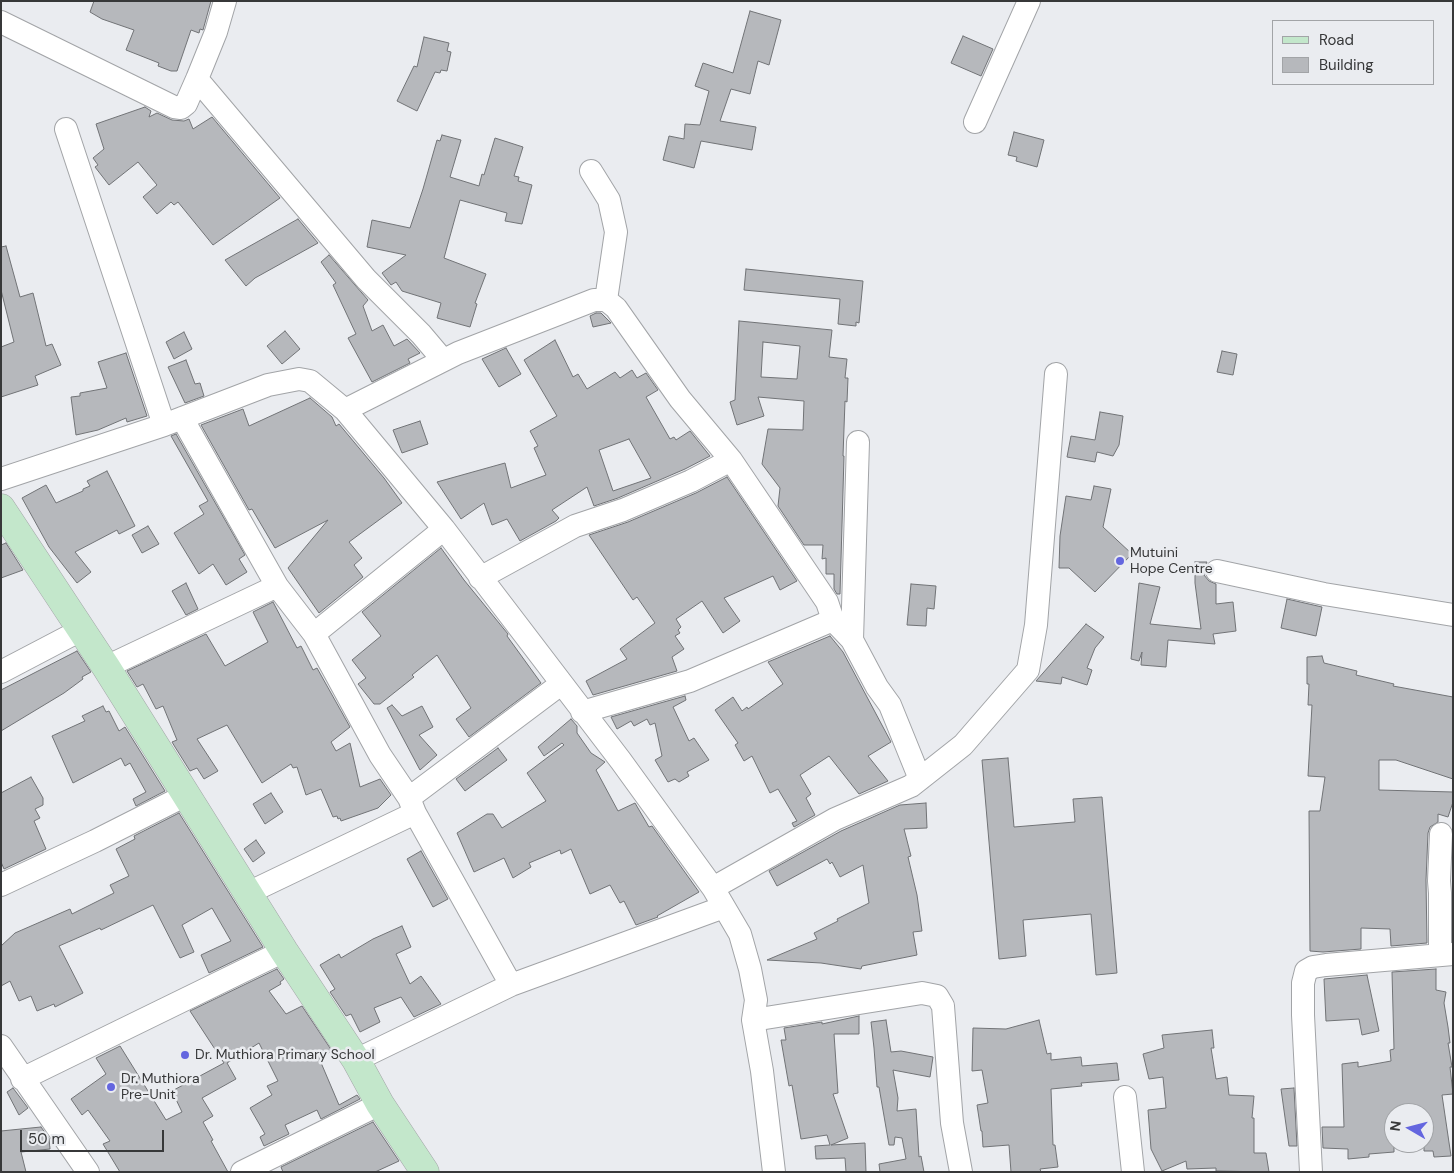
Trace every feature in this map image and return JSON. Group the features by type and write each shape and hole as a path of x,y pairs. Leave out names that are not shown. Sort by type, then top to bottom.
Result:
{"main road":[{"path":"1,508 106,667 284,951 356,1060 380,1104 425,1172"}],"street":[{"path":"1,22 174,107 180,108 186,104 197,79 216,32 225,1"},
{"path":"975,122 1029,1"},
{"path":"197,79 366,279 421,334 443,360"},
{"path":"66,129 173,421 277,586 314,634 380,755 412,805 511,985"},
{"path":"590,171 608,200 616,232 606,300"},
{"path":"345,410 458,353 594,300 606,300 616,308 680,399 731,460 827,602 834,620 852,640 890,705 920,780"},
{"path":"356,1060 511,985 718,897 835,819 911,786 963,746 1028,670 1036,625 1056,374"},
{"path":"1,479 173,421 268,385 298,379 310,381 345,410 444,529 621,762 718,897 740,934 750,968 756,1000 753,1020 762,1071 774,1172"},
{"path":"852,640 858,442"},
{"path":"480,578 575,526 640,503 691,481 731,460"},
{"path":"314,634 444,529"},
{"path":"1217,571 1324,594 1453,615"},
{"path":"106,667 277,586"},
{"path":"582,712 690,681 834,620"},
{"path":"1,672 82,630"},
{"path":"248,893 412,805 561,684"},
{"path":"1,885 95,841 186,795"},
{"path":"1311,1172 1303,1015 1303,983 1306,971 1312,967 1326,965 1446,954 1438,881 1441,834"},
{"path":"22,1079 284,951"},
{"path":"753,1020 922,993 937,996 943,1006 952,1124 961,1172"},
{"path":"1,1046 88,1172"},
{"path":"1125,1096 1133,1172"},
{"path":"242,1172 380,1104"}],"building":[{"path":"94,1 211,1 203,30 200,29 199,33 191,30 177,71 171,71 158,66 159,63 126,50 134,30 102,19 90,12"},
{"path":"750,11 781,20 769,65 758,61 750,94 731,89 720,121 756,127 752,150 701,141 694,168 663,160 669,136 684,139 685,124 700,125 709,91 695,86 703,63 733,73"},
{"path":"963,36 993,49 981,76 951,63"},
{"path":"424,37 449,43 447,51 451,52 447,71 435,72 417,111 397,101 414,66 417,67"},
{"path":"145,107 151,111 149,117 157,113 172,120 184,121 189,119 193,129 212,117 280,198 213,245 178,202 174,205 171,202 157,214 143,197 157,185 138,162 109,185 95,167 98,165 93,158 104,149 96,124"},
{"path":"1014,132 1044,140 1037,167 1016,161 1017,157 1008,155"},
{"path":"442,135 461,140 450,177 479,186 495,138 523,147 514,176 519,177 518,181 532,185 522,224 505,221 507,213 460,200 444,258 486,274 475,303 477,304 470,327 437,318 441,303 402,291 396,282 391,285 382,273 406,255 367,247 372,220 410,228 437,140 440,141"},
{"path":"298,219 318,243 255,278 246,286 225,260"},
{"path":"6,246 20,297 33,293 46,346 52,344 61,365 35,376 38,385 1,397 1,347 14,342 1,290 1,247"},
{"path":"329,255 368,300 363,306 372,331 383,325 394,346 407,339 420,353 408,359 410,363 372,382 348,338 356,334 333,285 336,283 321,262"},
{"path":"746,269 863,281 859,323 856,322 856,326 838,324 840,299 744,290"},
{"path":"601,313 611,323 593,327 590,316"},
{"path":"739,321 832,330 829,357 847,359 845,378 848,378 847,402 845,401 840,594 837,594 834,589 834,574 826,574 826,558 822,559 823,545 804,545 778,506 780,488 762,464 768,429 803,430 804,401 758,397 764,416 737,425 730,402 735,400","holes":["763,342 800,346 797,379 761,377"]},
{"path":"285,331 300,349 282,364 267,346"},
{"path":"184,332 192,349 174,359 166,342"},
{"path":"555,340 573,377 578,374 587,389 615,372 620,378 632,370 637,378 646,373 658,390 646,397 670,439 674,437 676,440 690,431 710,456 618,498 594,506 587,487 552,510 559,518 556,521 520,541 507,519 492,525 484,503 461,519 437,482 505,463 511,488 546,475 534,448 538,446 530,431 557,416 524,360","holes":["629,439 651,478 613,491 599,450"]},
{"path":"506,348 521,374 499,387 482,359"},
{"path":"1222,351 1237,354 1233,375 1217,372"},
{"path":"126,353 147,416 127,422 126,418 98,430 76,435 71,397 80,396 80,393 107,388 98,362"},
{"path":"186,360 195,384 200,383 204,396 185,403 168,367"},
{"path":"310,398 332,417 336,426 339,424 384,478 402,503 349,542 362,558 354,565 363,577 319,613 288,568 328,520 275,548 252,509 249,510 201,425 243,409 249,426"},
{"path":"1100,412 1123,416 1119,445 1113,456 1097,452 1095,462 1067,457 1071,436 1095,440"},
{"path":"420,421 428,444 402,453 393,430"},
{"path":"176,434 245,555 239,559 247,572 226,585 213,564 199,574 174,533 204,514 199,506 208,501 171,436"},
{"path":"107,471 135,526 119,534 117,530 75,552 91,572 77,583 49,547 22,498 46,485 56,503 83,491 83,489 90,486 87,481"},
{"path":"727,477 797,581 780,590 773,576 724,598 740,621 723,633 702,601 676,619 681,627 678,630 680,633 675,636 684,649 672,657 677,671 593,695 586,681 627,659 620,649 655,623 637,597 633,600 589,535 628,522 696,493"},
{"path":"1094,486 1111,489 1103,527 1132,554 1095,592 1069,568 1059,568 1060,536 1066,496 1091,500"},
{"path":"148,526 159,544 142,553 132,535"},
{"path":"6,543 23,570 1,578 1,545"},
{"path":"441,548 464,580 508,634 507,636 541,683 469,737 456,719 471,708 437,655 412,675 414,677 380,704 374,704 358,684 366,678 352,660 381,636 362,612"},
{"path":"1195,562 1207,562 1204,568 1204,575 1209,581 1216,584 1216,604 1233,602 1236,631 1213,634 1215,644 1168,640 1166,667 1141,665 1142,652 1139,661 1131,659 1139,583 1160,587 1150,624 1201,629 1195,583"},
{"path":"186,583 198,609 186,615 172,591"},
{"path":"911,584 936,586 934,609 927,608 926,626 907,625"},
{"path":"1287,599 1322,607 1316,636 1281,628"},
{"path":"273,602 297,648 301,646 313,670 317,668 350,727 331,742 336,751 350,743 360,787 380,779 391,795 378,808 341,821 337,816 333,817 321,789 306,795 297,767 293,768 291,764 262,783 227,725 197,739 218,771 204,779 197,768 190,771 172,742 177,740 163,706 156,709 143,684 137,687 127,671 206,634 225,666 268,642 253,612"},
{"path":"1086,624 1104,637 1095,648 1087,668 1092,670 1087,685 1062,677 1061,684 1036,681"},
{"path":"830,636 843,652 891,742 868,756 888,781 859,794 829,756 800,775 811,794 806,798 815,815 794,827 792,823 797,821 778,789 770,793 752,756 744,761 735,745 738,743 715,710 733,697 742,711 747,707 748,709 783,684 768,662"},
{"path":"77,651 91,672 82,677 83,679 64,693 1,731 1,690"},
{"path":"1322,656 1324,663 1357,671 1356,675 1394,684 1393,686 1453,697 1453,779 1396,760 1379,760 1379,790 1453,792 1453,802 1448,817 1438,814 1438,822 1430,827 1428,833 1426,880 1427,943 1391,946 1390,929 1361,928 1361,949 1323,952 1310,951 1309,811 1320,811 1325,777 1308,776 1312,705 1308,705 1307,657"},
{"path":"685,696 686,700 673,707 689,741 694,738 709,760 687,772 689,776 679,782 675,779 668,782 655,760 662,756 655,723 650,725 647,719 634,726 631,721 617,729 611,717"},
{"path":"392,705 402,716 422,706 433,727 419,735 437,755 420,770 387,708"},
{"path":"103,706 106,712 109,711 119,731 125,727 165,791 136,806 133,799 146,792 130,763 125,766 121,758 73,783 52,736 85,721 82,716"},
{"path":"571,719 577,726 577,733 591,753 605,762 596,770 618,811 635,803 649,827 652,826 699,892 658,917 636,925 624,901 620,903 610,885 590,894 571,849 561,854 560,850 529,863 531,867 513,878 504,858 474,872 457,833 487,814 493,814 502,828 546,801 527,773 564,745 562,743 544,756 538,747"},
{"path":"498,748 507,760 465,791 456,779"},
{"path":"1008,758 1014,827 1075,822 1073,799 1102,797 1117,973 1096,975 1091,914 1023,920 1026,956 999,959 982,760"},
{"path":"31,777 43,798 43,805 35,809 40,818 34,821 46,849 4,869 1,862 1,793"},
{"path":"271,793 283,812 265,824 253,804"},
{"path":"926,803 927,828 904,829 911,856 908,857 917,895 922,931 913,932 917,955 862,966 861,969 821,963 767,960 817,939 814,933 869,903 863,865 840,877 832,862 830,864 827,859 777,886 769,871 841,831 900,805"},
{"path":"179,813 263,947 209,973 201,955 231,941 212,908 182,925 194,952 180,958 153,905 101,930 100,928 59,946 83,993 55,1007 54,1004 37,1011 31,996 19,1001 10,981 1,986 1,946 15,933 70,909 72,914 114,893 110,885 129,876 116,849 135,839 134,836"},
{"path":"256,840 265,853 253,862 244,849"},
{"path":"421,851 448,899 433,907 407,859"},
{"path":"402,926 411,947 396,954 410,984 421,976 441,1004 414,1017 401,997 374,1008 380,1022 360,1032 351,1014 346,1016 330,992 335,989 320,965 339,954 341,958 373,939"},
{"path":"277,969 284,979 280,982 281,984 269,991 286,1014 302,1006 332,1051 319,1058 339,1105 357,1095 360,1099 321,1119 317,1110 285,1125 289,1134 264,1146 260,1137 265,1134 250,1108 272,1095 267,1086 278,1081 259,1043 227,1063 236,1079 202,1098 213,1116 203,1122 228,1172 120,1172 103,1144 110,1141 88,1110 82,1115 71,1099 106,1074 96,1058 120,1046 166,1120 182,1112 172,1091 224,1063 190,1011"},
{"path":"1436,969 1436,990 1446,992 1444,1003 1450,1043 1448,1043 1452,1067 1450,1067 1453,1094 1442,1095 1451,1156 1434,1157 1434,1103 1384,1103 1384,1153 1369,1154 1369,1157 1348,1159 1348,1149 1323,1148 1322,1127 1344,1127 1342,1064 1358,1062 1358,1067 1391,1061 1390,1050 1394,1049 1392,972"},
{"path":"1367,975 1379,1031 1362,1035 1359,1019 1326,1021 1324,979"},
{"path":"859,1016 859,1034 834,1034 838,1093 833,1094 848,1138 831,1145 865,1143 866,1172 846,1172 845,1158 816,1159 815,1146 830,1145 827,1135 801,1139 792,1085 789,1086 781,1040 786,1040 784,1028 822,1022 822,1024"},
{"path":"886,1020 891,1052 901,1051 933,1057 930,1077 893,1070 898,1098 897,1111 916,1109 919,1157 921,1156 924,1172 880,1172 879,1164 906,1159 902,1138 895,1137 894,1145 889,1145 879,1087 877,1087 871,1022"},
{"path":"1039,1020 1047,1054 1051,1053 1051,1060 1081,1057 1082,1066 1117,1063 1119,1080 1081,1083 1082,1086 1051,1089 1053,1145 1055,1145 1058,1167 1040,1169 1041,1172 1011,1172 1009,1145 983,1147 977,1105 988,1103 982,1070 972,1071 973,1028 1006,1029"},
{"path":"1212,1030 1214,1048 1211,1048 1216,1079 1227,1077 1229,1095 1254,1096 1252,1118 1254,1118 1254,1153 1266,1153 1269,1172 1216,1171 1216,1168 1187,1169 1186,1161 1162,1171 1151,1149 1148,1110 1166,1108 1163,1077 1149,1079 1143,1054 1164,1048 1162,1035"},
{"path":"13,1088 28,1108 19,1115 7,1092"},
{"path":"1294,1088 1297,1146 1289,1146 1281,1089"},
{"path":"373,1122 399,1161 375,1172 283,1172 281,1167"},
{"path":"41,1127 49,1138 50,1149 21,1152 26,1172 1,1172 1,1131"}],"place":[{"name":"Mutuini Hope Centre","path":"1120,561"},
{"name":"Dr. Muthiora Primary School","path":"185,1055"},
{"name":"Dr. Muthiora Pre-Unit","path":"111,1087"}]}
